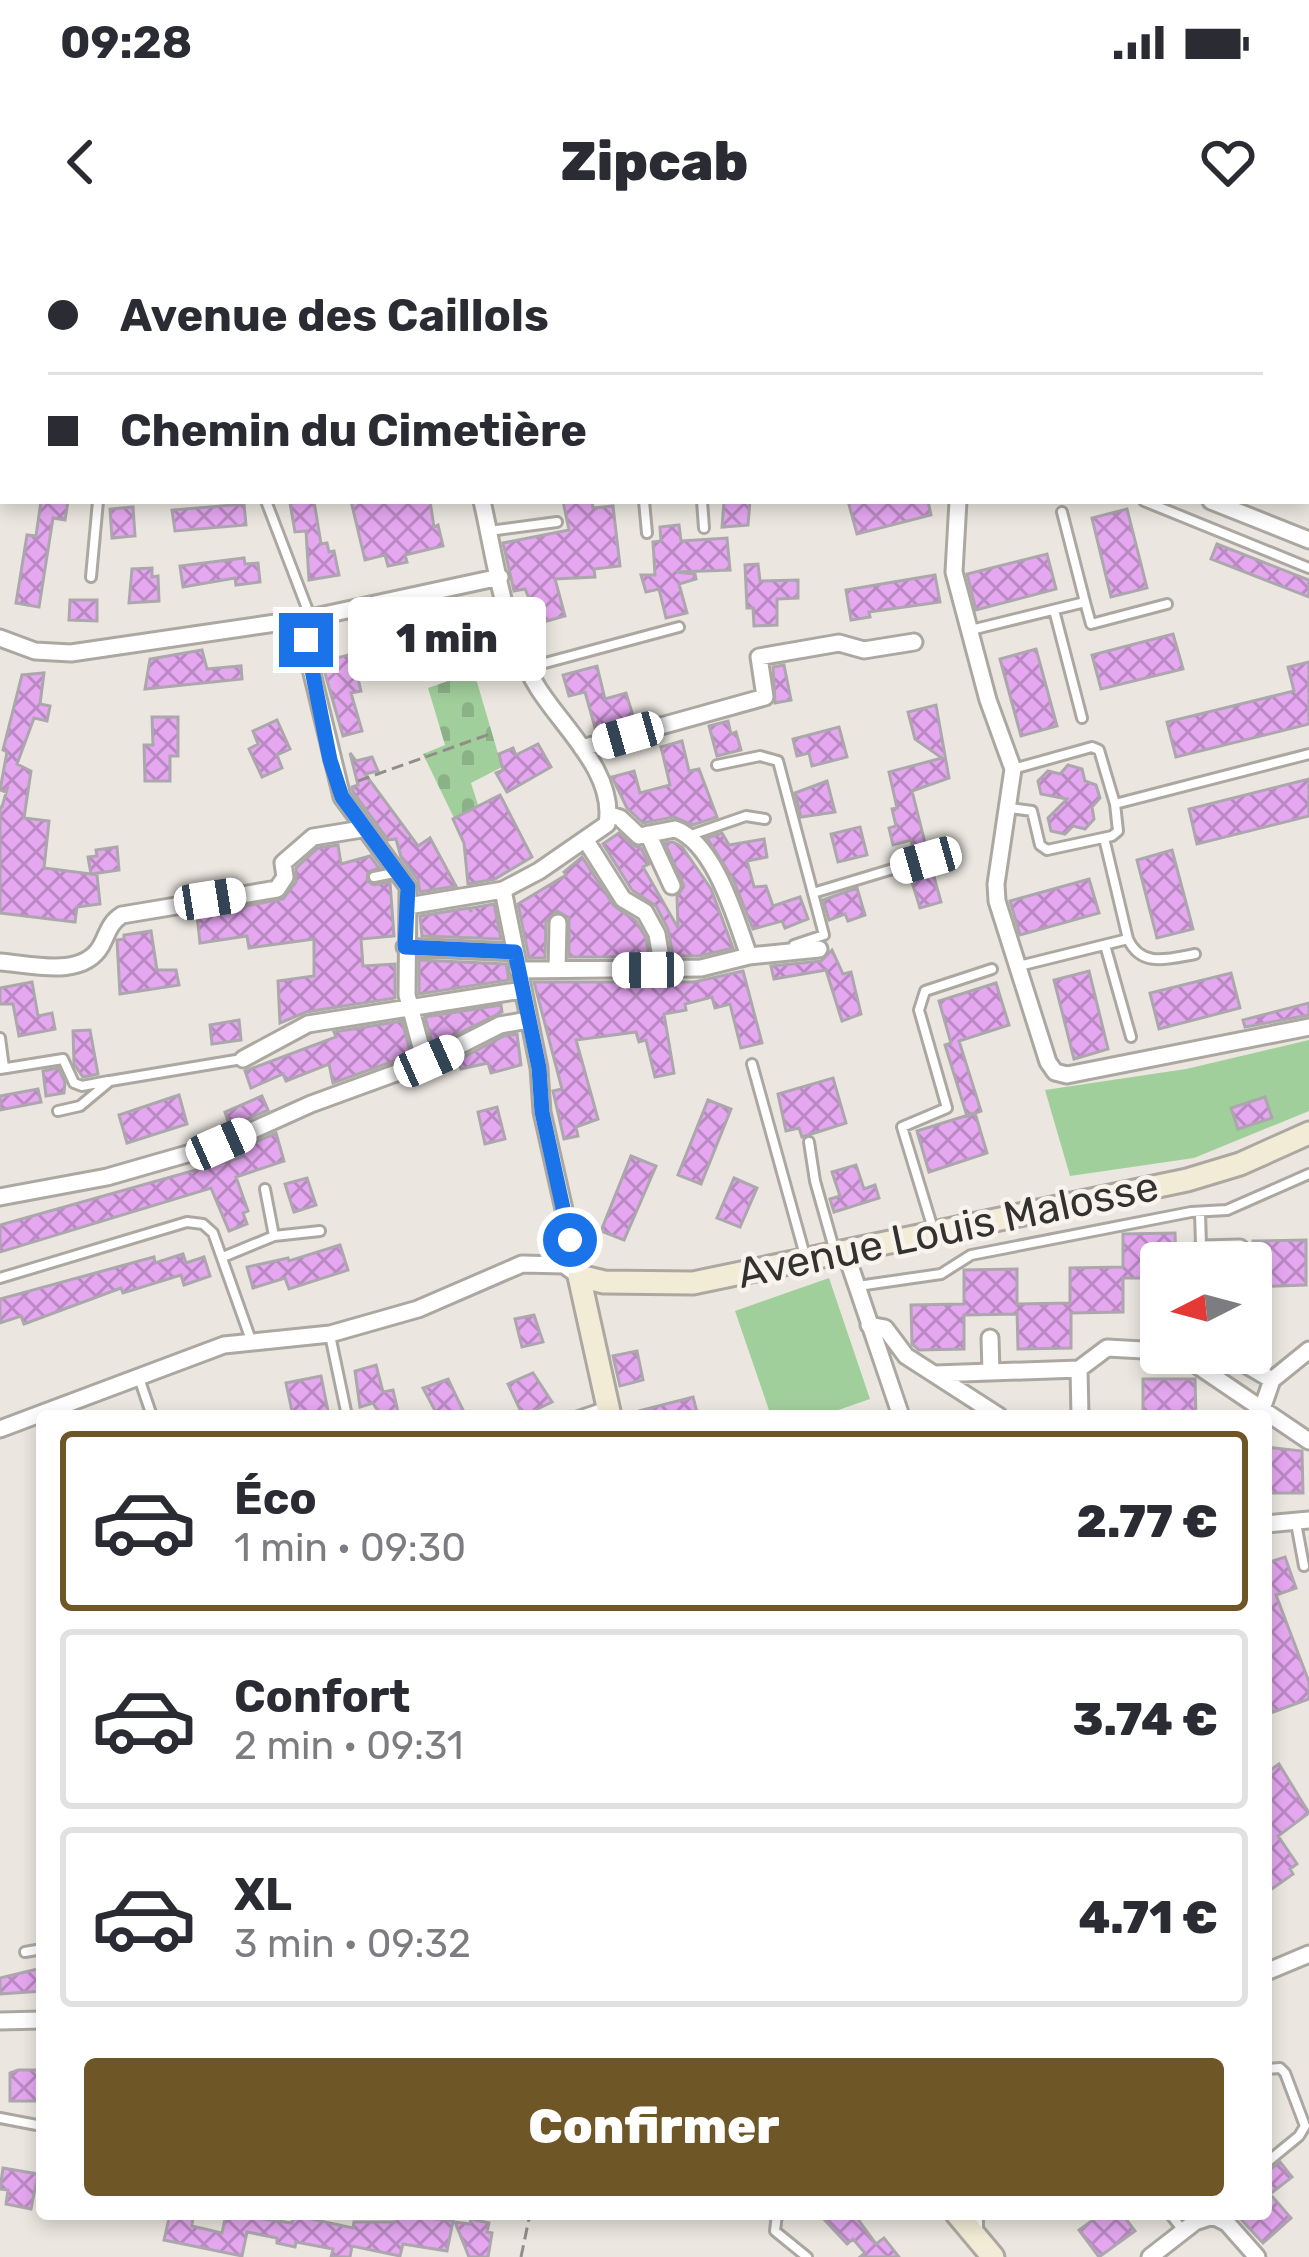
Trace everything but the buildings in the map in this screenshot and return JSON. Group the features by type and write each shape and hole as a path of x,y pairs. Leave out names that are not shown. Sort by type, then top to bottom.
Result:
{"street":[{"path":"408,906 503,890 539,872 607,824 611,802 582,748 537,686 516,643 483,504"},
{"path":"958,504 954,572 988,700 1013,769 996,884 1048,1062 1055,1072 1067,1075 1309,1028"},
{"path":"1219,504 1309,540"},
{"path":"0,638 35,651 71,653 310,618 500,577"},
{"path":"310,618 306,640 310,664 339,788 362,830 408,887 405,947 412,1010 425,1062"},
{"path":"582,748 765,697 759,657 839,643 864,650 914,642"},
{"path":"608,814 620,818 639,836 675,829 688,836 725,889 749,956"},
{"path":"0,962 79,965 94,956 112,921 122,915 277,889 285,877 283,863 313,837 362,830"},
{"path":"648,834 672,886"},
{"path":"585,839 623,899 645,912 657,934 663,970"},
{"path":"503,890 539,1068 542,1112 609,1410"},
{"path":"557,970 558,923"},
{"path":"405,947 515,952"},
{"path":"518,970 701,968 749,956 819,949"},
{"path":"243,1059 308,1024 522,990"},
{"path":"0,1197 107,1177 221,1144 425,1062 500,1024 528,1020"},
{"name":"Avenue Louis Malosse","path":"579,1276 604,1282 693,1283 1187,1180 1276,1150 1309,1132"},
{"path":"840,1252 899,1410"},
{"path":"51,1410 224,1345 330,1334 418,1309 522,1264 565,1264 579,1276"},
{"path":"869,1325 885,1328 906,1356 990,1410"},
{"path":"990,1338 991,1372"},
{"path":"935,1374 1079,1369 1107,1348 1140,1350"},
{"path":"1210,1374 1262,1409 1272,1380 1309,1350"},
{"path":"1079,1369 1080,1410"},
{"path":"1262,1374 1272,1380"},
{"path":"0,1429 36,1416"},
{"path":"1272,1416 1309,1441"},
{"path":"1272,1524 1302,1522"},
{"path":"1272,1969 1309,1954"},
{"path":"0,2020 36,2020"},
{"path":"963,2220 993,2257"},
{"path":"1150,2257 1199,2220"},
{"path":"1222,2220 1257,2257"}],"lane":[{"path":"91,577 98,504"},
{"path":"267,504 310,618"},
{"path":"644,504 647,533"},
{"path":"702,504 704,528"},
{"path":"1151,504 1309,568"},
{"path":"1062,512 1091,624 1168,604"},
{"path":"489,531 557,522"},
{"path":"970,631 1085,602"},
{"path":"1054,610 1082,718"},
{"path":"528,668 679,628"},
{"path":"1010,808 1031,811 1040,845 1047,850 1118,831 1099,749 1013,769"},
{"path":"1115,804 1309,754"},
{"path":"717,765 760,755 778,761 824,934 776,955"},
{"path":"688,836 746,816 765,819"},
{"path":"1104,838 1133,951 1153,961 1195,954"},
{"path":"813,893 926,860"},
{"path":"374,877 400,872"},
{"path":"1017,967 1128,939"},
{"path":"1105,945 1130,1037"},
{"path":"934,1232 902,1126 947,1108 920,1000 925,991 992,969"},
{"path":"0,1038 2,1068 63,1059 74,1083 82,1086 243,1059"},
{"path":"752,1064 806,1259"},
{"path":"58,1112 80,1106 110,1081"},
{"path":"809,1142 815,1180 840,1252"},
{"path":"856,1286 941,1274 971,1255 1227,1210 1309,1174"},
{"path":"265,1189 274,1236"},
{"path":"1199,1242 1200,1212"},
{"path":"0,1278 187,1222 203,1224 213,1232 251,1340"},
{"path":"223,1257 274,1236 320,1231"},
{"path":"330,1334 346,1410"},
{"path":"139,1377 150,1410"},
{"path":"1302,1522 1304,1566"},
{"path":"25,1952 36,1950"},
{"path":"1272,2069 1285,2073 1307,2124 1300,2136 1272,2158"},
{"path":"0,2118 36,2125"},
{"path":"776,2220 775,2230 807,2257"},
{"path":"978,2220 978,2238"},
{"path":"1175,2220 1184,2230"}],"path":[{"path":"339,788 490,734"},
{"path":"521,2257 529,2220"}],"green space":[{"path":"474,672 502,767 471,783 479,808 454,818 423,754 445,745 428,688"},
{"path":"1309,1040 1309,1111 1194,1158 1070,1176 1045,1090 1186,1069"},
{"path":"829,1278 870,1399 838,1410 769,1410 735,1311"}],"route":[{"path":"306,640 342,797 408,887 405,947 515,952 570,1240"}]}
